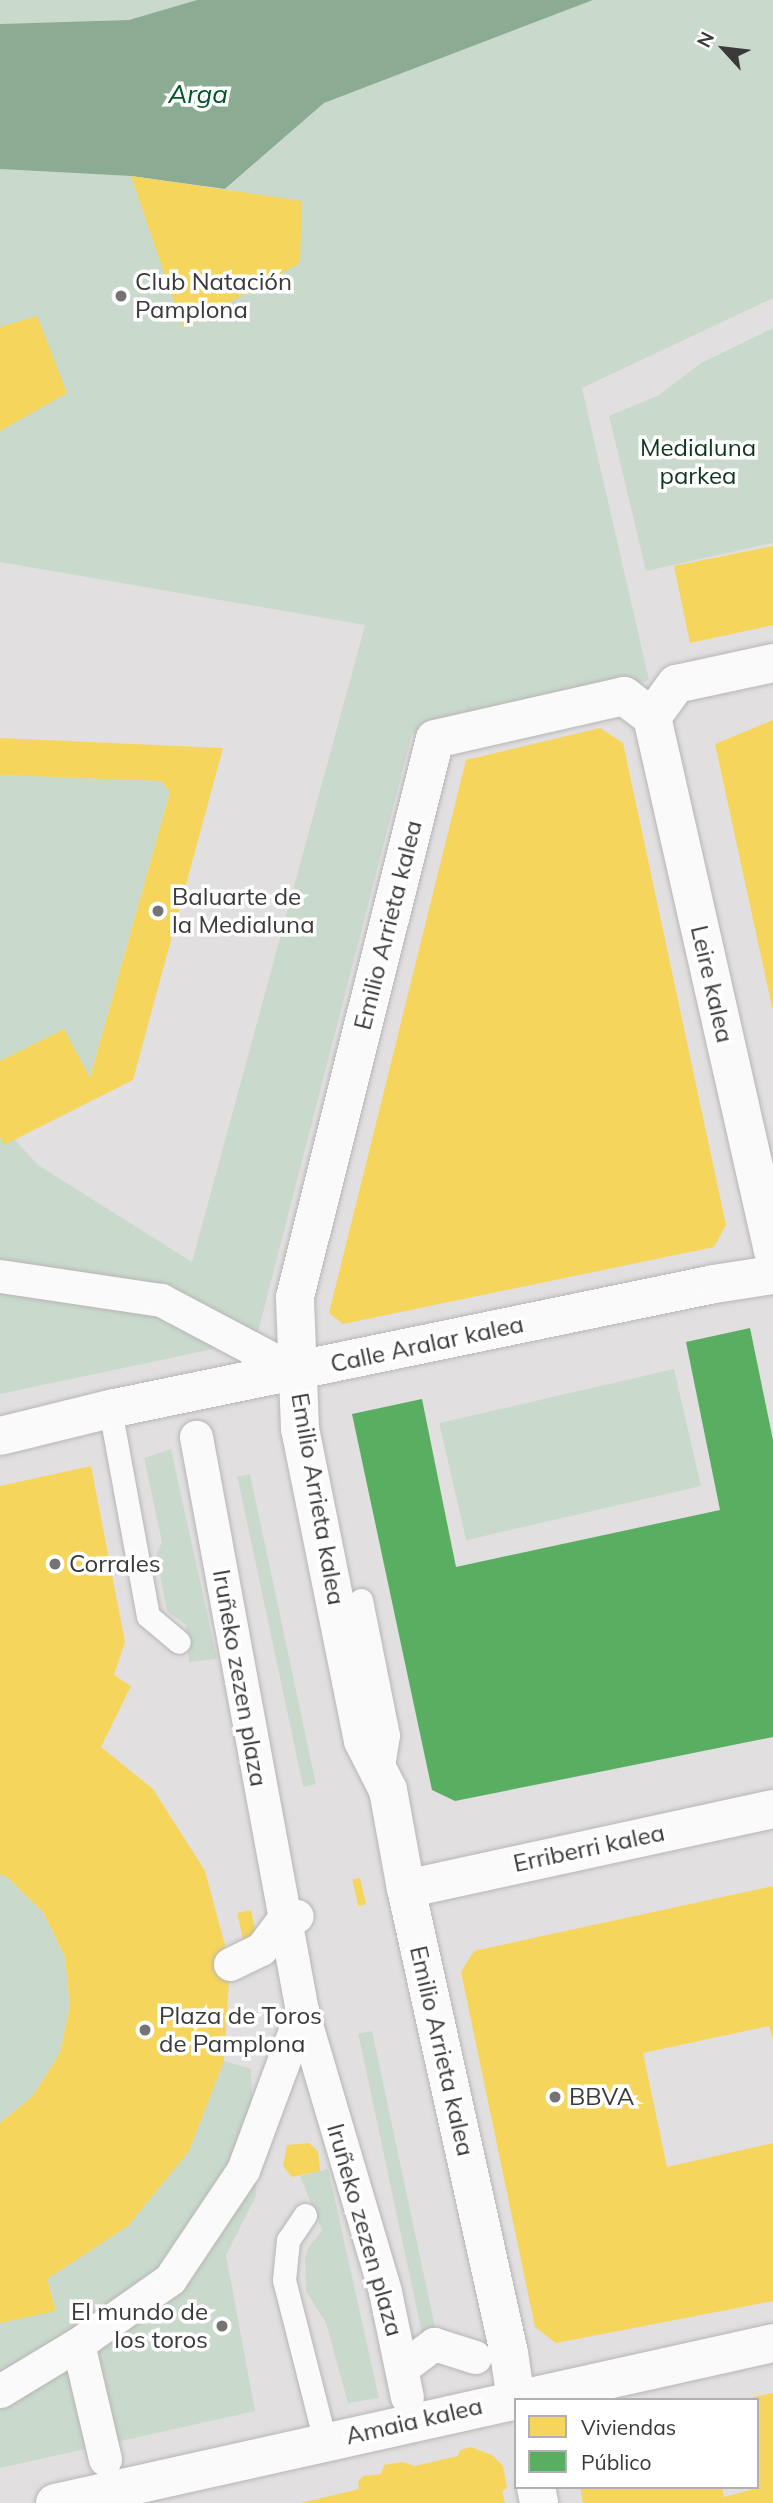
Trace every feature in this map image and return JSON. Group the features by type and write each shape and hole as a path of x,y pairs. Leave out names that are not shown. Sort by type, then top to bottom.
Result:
{"street":[{"path":"652,717 676,684 773,663"},
{"name":"Emilio Arrieta kalea","path":"516,2398 509,2353 406,1889 388,1790 363,1741 300,1429 295,1297 435,738 624,696 652,717"},
{"name":"Leire kalea","path":"652,717 773,1251"},
{"name":"Calle Aralar kalea","path":"0,1436 110,1409 714,1284 773,1275"},
{"path":"0,1276 161,1300 297,1372"},
{"name":"Iruñeko zezen plaza","path":"196,1437 295,1917 302,2011 385,2292 405,2383 434,2344 475,2357"},
{"name":"Erriberri kalea","path":"406,1889 773,1809"},
{"path":"230,1964 261,1949 295,1917"},
{"path":"0,2391 78,2344 170,2279 243,2170 302,2011"},
{"name":"Amaia kalea","path":"521,2398 773,2343"},
{"path":"78,2344 105,2459"},
{"name":"Amaia kalea","path":"62,2502 514,2399"}],"lane":[{"path":"110,1409 148,1616 179,1642"},
{"path":"361,1600 388,1735 381,1777"},
{"path":"305,2215 288,2240 284,2280 325,2441"}],"green space":[{"path":"0,0 197,0 129,20 0,24"},
{"path":"593,0 773,0 773,298 582,388 649,680 412,734 256,1340 0,1394 0,1124 38,1165 192,1262 365,625 0,562 0,169 131,176 225,190 324,103"},
{"name":"Medialuna parkea","path":"773,328 773,543 646,571 609,416 659,395 701,363"},
{"path":"0,775 161,781 170,792 90,1078 0,1061"},
{"path":"674,1369 701,1486 466,1540 439,1423"},
{"path":"171,1449 217,1659 189,1662 186,1625 167,1611 156,1555 162,1542 144,1458"},
{"path":"250,1474 316,1784 303,1787 237,1477"},
{"path":"0,1874 8,1878 43,1912 65,1957 70,2006 60,2053 33,2096 0,2123"},
{"path":"372,2031 436,2332 422,2335 358,2034"},
{"path":"224,2061 251,2069 256,2196 226,2255 255,2411 0,2468 0,2323 56,2310 47,2279 128,2226 189,2151"},
{"path":"328,2169 379,2398 348,2403 326,2323 306,2291 305,2259 308,2248 322,2230 300,2176"}],"water":[{"name":"Arga","path":"197,0 593,0 324,103 225,189 131,176 0,169 0,24 129,20"}],"building: Viviendas":[{"path":"131,176 302,201 300,263 183,328"},
{"path":"37,316 67,393 0,431 0,327"},
{"path":"773,546 773,625 690,643 674,566"},
{"path":"773,720 773,1007 772,1007 715,744"},
{"path":"600,728 623,743 726,1225 714,1247 343,1324 329,1313 466,760"},
{"name":"Baluarte de la Medialuna","path":"0,738 223,748 133,1080 4,1145 0,1137 0,1061 64,1029 90,1078 170,792 161,781 0,775"},
{"name":"Plaza de Toros de Pamplona","path":"91,1466 125,1642 114,1675 131,1686 101,1747 153,1789 205,1871 230,1964 224,2061 189,2151 128,2226 47,2279 56,2311 0,2323 0,2123 33,2096 60,2053 70,2006 65,1957 43,1912 8,1878 0,1874 0,1486"},
{"path":"360,1878 366,1904 358,1906 352,1880"},
{"path":"773,1886 773,2039 769,2026 643,2053 667,2167 773,2143 773,2301 556,2343 535,2327 461,1972 474,1951"},
{"path":"251,1910 257,1938 243,1941 237,1913"},
{"path":"309,2143 318,2151 320,2171 292,2177 283,2166 287,2145"},
{"path":"773,2393 773,2503 583,2503 580,2489 722,2489 724,2497 759,2489 759,2398 750,2398"},
{"path":"471,2447 492,2455 503,2466 507,2488 502,2491 505,2503 301,2503 359,2489 358,2482 363,2476 381,2474 384,2465 402,2462 415,2466 458,2456 460,2450"}],"building: Público":[{"path":"750,1328 773,1440 773,1737 455,1801 432,1790 352,1414 422,1399 456,1567 720,1510 686,1342"}],"place":[{"name":"Club Natación Pamplona","path":"121,296"},
{"name":"Baluarte de la Medialuna","path":"158,911"},
{"name":"Corrales","path":"55,1564"},
{"name":"Plaza de Toros de Pamplona","path":"145,2030"},
{"name":"BBVA","path":"555,2097"},
{"name":"El mundo de los toros","path":"222,2326"}]}
